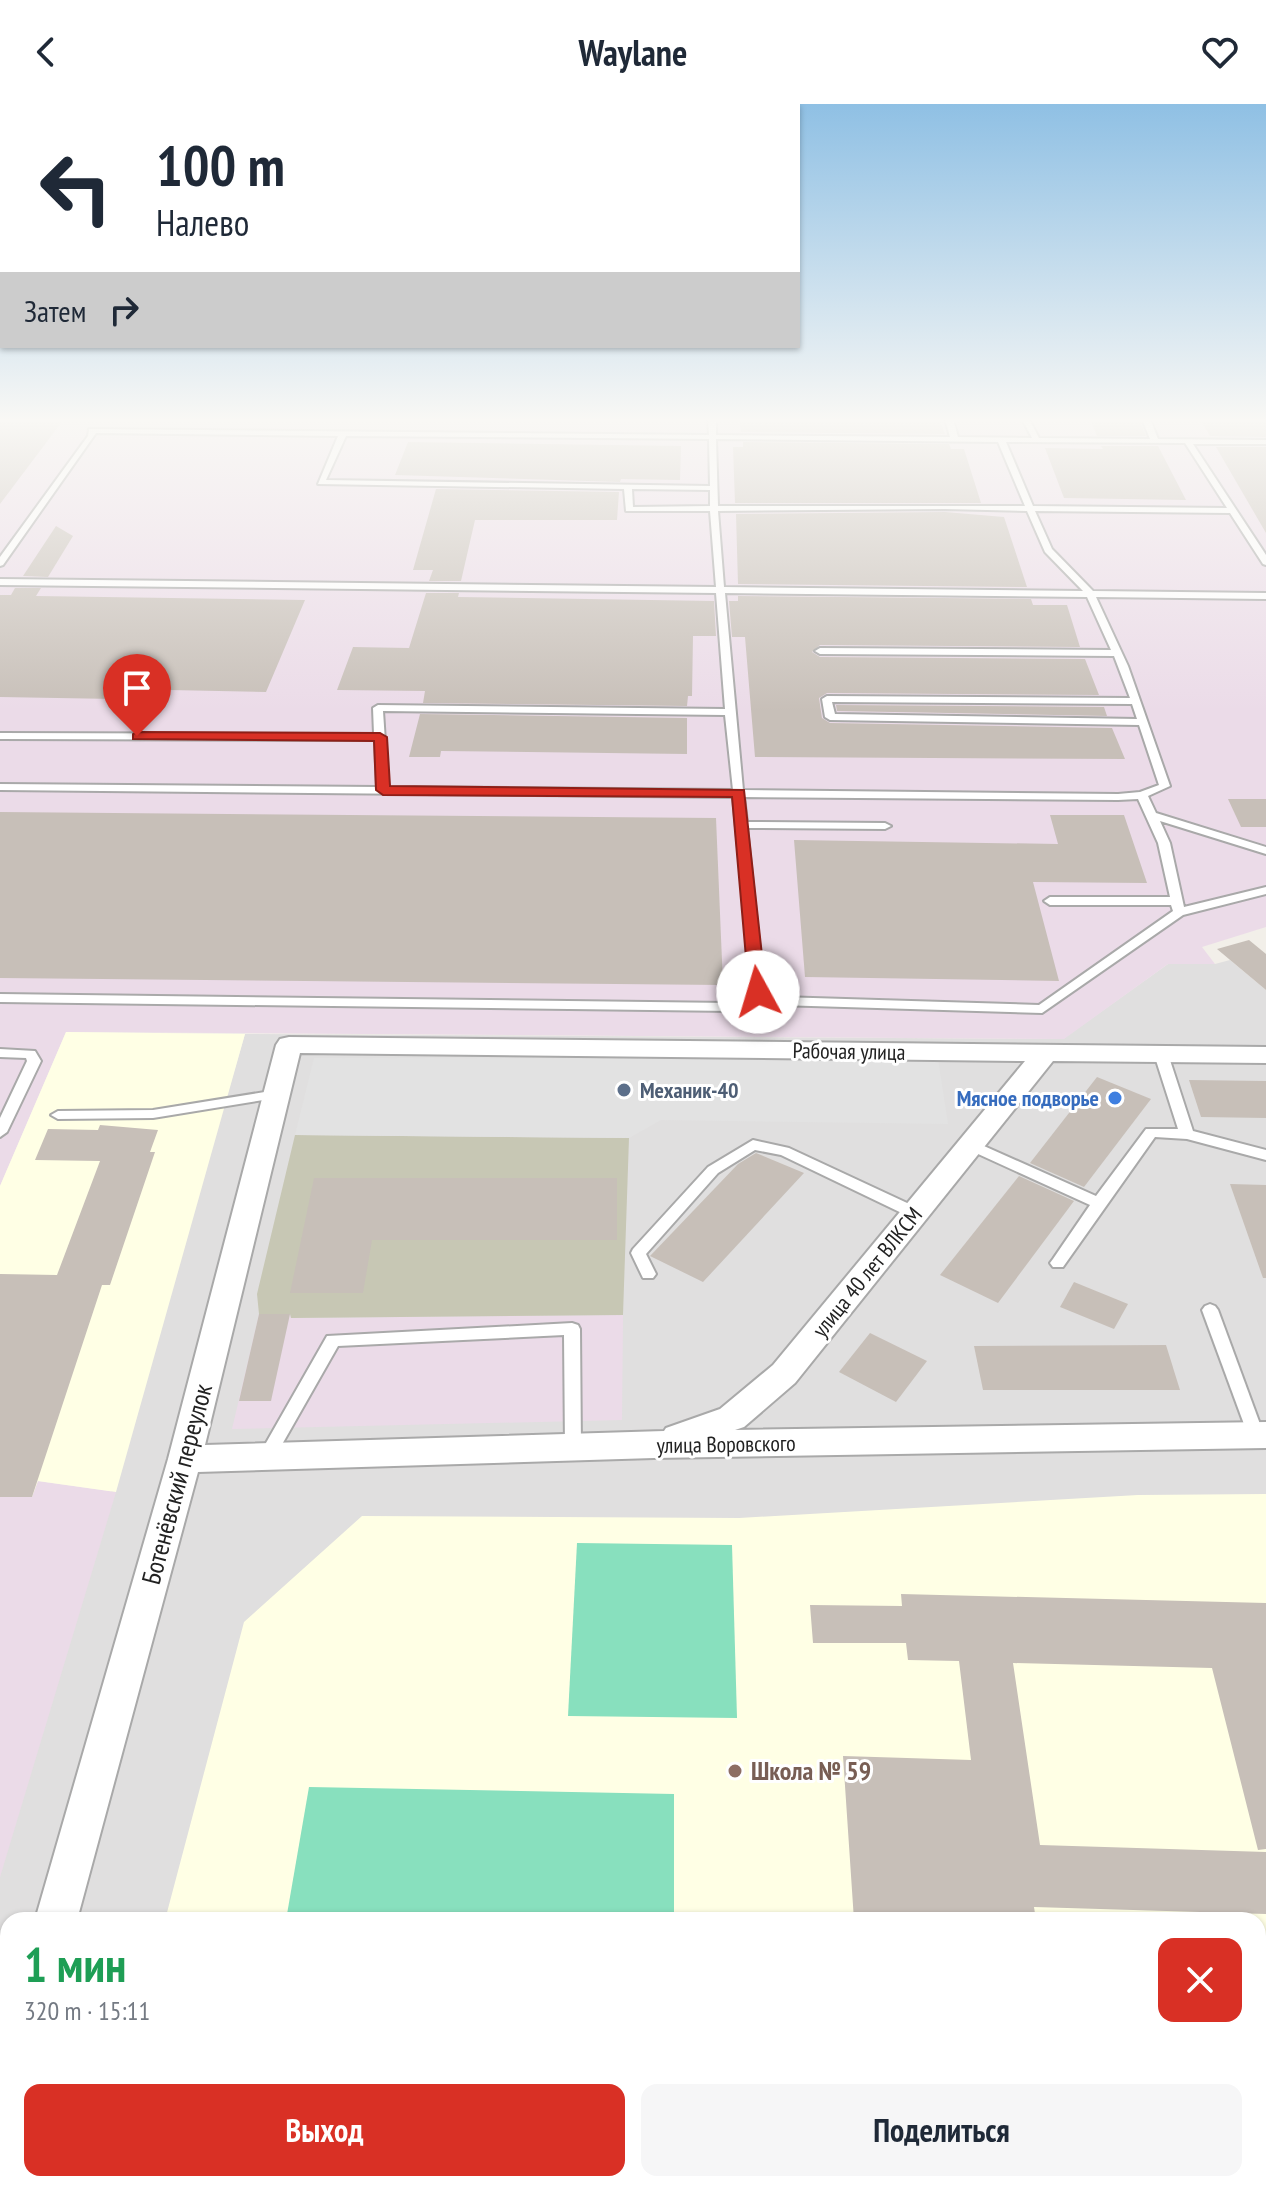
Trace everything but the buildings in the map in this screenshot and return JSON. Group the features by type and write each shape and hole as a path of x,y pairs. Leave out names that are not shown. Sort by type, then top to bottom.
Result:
{"street":[{"name":"Рабочая улица","path":"289,1045 1266,1055"},
{"name":"Ботенёвский переулок","path":"58,1912 185,1459 289,1045"},
{"name":"улица 40 лет ВЛКСМ","path":"654,1445 732,1418 784,1374 1046,1053"},
{"name":"улица Воровского","path":"185,1459 654,1445 1261,1435"}],"lane":[{"path":"0,563 34,516"},
{"path":"715,516 758,992"},
{"path":"0,787 1142,795 1165,786 1117,653 1090,593 1048,550 1033,516"},
{"path":"1237,516 1266,562"},
{"path":"0,582 1263,596 1266,606"},
{"path":"820,651 1117,653"},
{"path":"1135,701 827,699 830,717 1143,722"},
{"path":"383,790 378,708 731,712"},
{"path":"0,736 380,737"},
{"path":"1142,795 1164,843 1178,906"},
{"path":"1151,815 1266,851"},
{"path":"742,825 885,826"},
{"path":"1050,901 1178,906 1266,890"},
{"path":"758,992 778,1001 1042,1009 1178,906"},
{"path":"0,998 732,1007 758,992"},
{"path":"0,1053 30,1054 34,1061 0,1132"},
{"path":"1161,1054 1187,1134"},
{"path":"58,1115 153,1114 277,1094"},
{"path":"1058,1263 1151,1132 1187,1134 1266,1155"},
{"path":"648,1274 638,1253 713,1170 753,1145 784,1151 915,1213"},
{"path":"970,1145 1099,1203"},
{"path":"1210,1310 1261,1435"},
{"path":"266,1457 333,1340 572,1329 573,1448"}],"shaded area":[{"path":"0,516 1266,516 1266,927 1202,947 1215,964 1168,964 1064,1039 66,1032 0,1186"},
{"path":"1230,960 1266,990 1266,1912 0,1912 0,1872 245,1034 1063,1039 1168,964 1215,964"},
{"path":"66,1032 245,1034 116,1492 38,1481 32,1497 0,1497 0,1186"},
{"name":"Механик-40","path":"314,1058 938,1059 948,1124 661,1120 629,1138 295,1135"},
{"path":"295,1135 629,1138 623,1315 291,1318 290,1314 259,1314 257,1294"},
{"path":"259,1314 290,1314 291,1318 623,1315 622,1420 232,1429"},
{"path":"37,1481 116,1492 0,1877 0,1497"},
{"name":"Школа № 59","path":"1266,1494 1266,1912 167,1912 244,1622 362,1516 739,1518 1138,1495"}],"green space":[{"path":"577,1543 732,1545 737,1718 568,1716"},
{"path":"309,1787 674,1794 674,1912 287,1912"}],"place":[{"name":"Механик-40","path":"624,1090"},
{"name":"Мясное подворье","path":"1115,1098"},
{"name":"Школа № 59","path":"735,1771"}],"route":[{"path":"137,736 380,737 383,790 739,793 758,992"}]}
